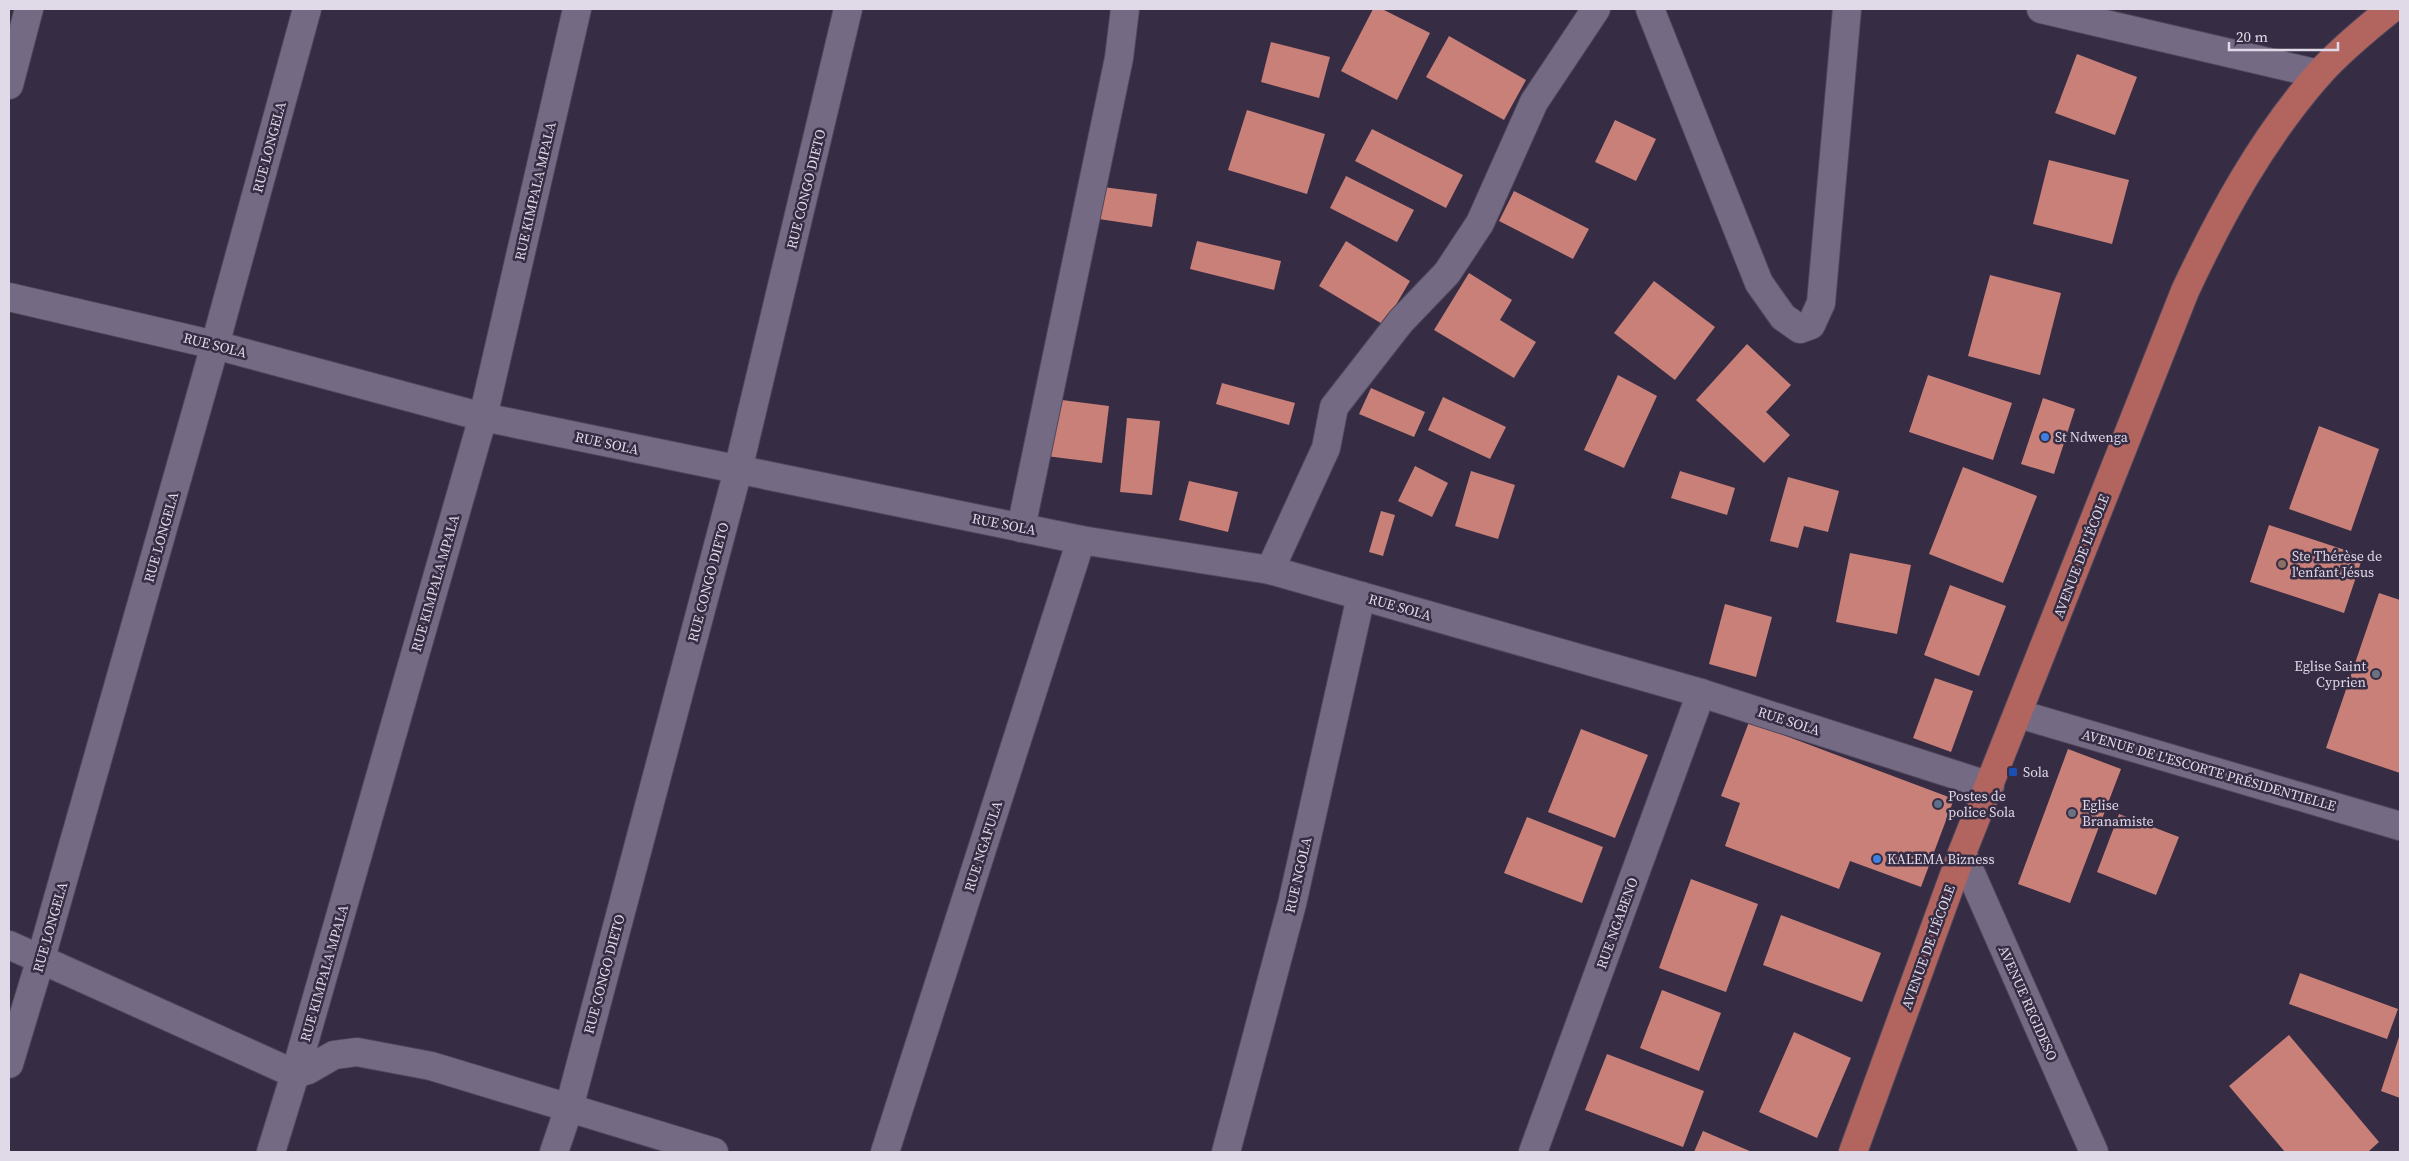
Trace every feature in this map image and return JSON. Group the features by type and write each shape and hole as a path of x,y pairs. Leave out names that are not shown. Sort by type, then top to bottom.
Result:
{"main road":[{"name":"AVENUE DE L'ÉCOLE","path":"1853,1152 1962,853 2019,714 2185,291 2212,233 2252,165 2319,74 2391,9"}],"street":[{"path":"9,85 29,9"},
{"name":"RUE LONGELA","path":"9,1064 42,958 215,345 306,9"},
{"name":"RUE KIMPALA MPALA","path":"270,1152 295,1074 483,417 578,9"},
{"name":"RUE CONGO DIETO","path":"554,1152 568,1108 738,470 848,9"},
{"path":"1021,528 1119,58 1125,9"},
{"path":"1270,570 1326,448 1334,407 1401,321 1447,273 1480,222 1534,102 1596,9"},
{"path":"1650,9 1759,283 1783,316 1800,328 1812,325 1821,303 1848,9"},
{"path":"2041,9 2319,74"},
{"name":"RUE SOLA","path":"9,297 215,345 483,417 1081,540 1270,570 1701,693 1990,786"},
{"name":"RUE NGAFULA","path":"884,1152 1081,540"},
{"name":"RUE NGOLA","path":"1226,1152 1292,904 1361,596"},
{"name":"RUE NGABENO","path":"1533,1152 1701,693"},
{"name":"AVENUE DE L'ESCORTE PRÉSIDENTIELLE","path":"2019,714 2400,826"},
{"name":"AVENUE REGIDESO","path":"1962,853 2094,1152"},
{"path":"9,945 42,958 295,1074 308,1070 334,1055 357,1052 431,1066 714,1152"}],"building":[{"path":"1373,9 1382,9 1430,33 1397,100 1341,71"},
{"path":"1449,36 1526,80 1504,120 1426,77"},
{"path":"1271,42 1330,57 1319,98 1261,82"},
{"path":"2077,54 2137,77 2115,135 2055,113"},
{"path":"1247,110 1325,134 1307,194 1228,170"},
{"path":"1615,120 1656,139 1636,181 1595,162"},
{"path":"1372,129 1463,175 1446,208 1355,161"},
{"path":"2049,160 2129,180 2112,244 2033,224"},
{"path":"1346,176 1414,210 1397,242 1330,208"},
{"path":"1103,187 1157,194 1152,227 1099,219"},
{"path":"1514,191 1589,229 1573,259 1499,221"},
{"path":"1197,241 1281,261 1274,290 1190,269"},
{"path":"1346,241 1410,281 1384,325 1319,286"},
{"path":"1469,273 1512,300 1500,320 1536,342 1514,378 1434,330"},
{"path":"1990,275 2061,293 2040,375 1968,356"},
{"path":"1654,281 1715,327 1675,380 1614,333"},
{"path":"1747,344 1791,385 1766,412 1790,435 1764,463 1696,400"},
{"path":"1618,375 1657,396 1624,468 1584,450"},
{"path":"1928,375 2012,403 1993,460 1909,432"},
{"path":"1222,383 1295,403 1289,425 1216,404"},
{"path":"1371,388 1425,412 1414,437 1359,414"},
{"path":"1443,397 1506,427 1490,459 1428,430"},
{"path":"2043,398 2075,409 2054,474 2021,464"},
{"path":"1054,399 1109,406 1102,463 1046,456"},
{"path":"1127,418 1160,421 1152,495 1120,492"},
{"path":"2319,426 2379,449 2351,531 2289,509"},
{"path":"1415,466 1448,483 1432,517 1398,501"},
{"path":"1963,467 2037,496 2003,583 1929,554"},
{"path":"1471,471 1515,485 1498,539 1455,526"},
{"path":"1680,471 1735,488 1727,515 1671,498"},
{"path":"1788,477 1839,491 1828,532 1804,526 1798,548 1770,541"},
{"path":"1189,481 1238,492 1228,532 1179,520"},
{"path":"1381,511 1395,515 1383,556 1369,552"},
{"path":"2269,525 2363,556 2344,613 2250,582"},
{"path":"1850,553 1911,565 1897,634 1836,622"},
{"path":"1950,585 2006,606 1979,676 1924,655"},
{"name":"Eglise Saint Cyprien","path":"2379,593 2400,600 2400,773 2326,748"},
{"path":"1725,604 1772,617 1756,677 1709,664"},
{"path":"1935,678 1973,691 1951,752 1913,738"},
{"path":"1749,722 1954,799 1921,887 1850,861 1839,889 1725,846 1740,803 1721,796"},
{"path":"1581,729 1648,755 1615,838 1548,812"},
{"path":"2068,749 2121,769 2070,903 2018,884"},
{"path":"2119,814 2179,837 2156,895 2097,872"},
{"path":"1527,817 1603,847 1582,903 1504,873"},
{"path":"1691,879 1758,904 1726,992 1659,968"},
{"path":"1781,915 1881,953 1862,1002 1763,965"},
{"path":"2300,973 2398,1009 2387,1039 2289,1004"},
{"path":"1662,990 1721,1013 1699,1071 1640,1048"},
{"path":"1794,1032 1851,1058 1817,1138 1759,1112"},
{"path":"2400,1034 2400,1098 2381,1091"},
{"path":"2289,1035 2379,1142 2368,1152 2285,1152 2229,1086"},
{"path":"1607,1054 1704,1091 1683,1147 1585,1110"},
{"path":"1703,1131 1752,1152 1694,1152"}],"place":[{"name":"St Ndwenga","path":"2045,437"},
{"name":"Ste Thérèse de l'enfant Jésus","path":"2282,564"},
{"name":"Eglise Saint Cyprien","path":"2376,674"},
{"name":"Sola","path":"2013,772"},
{"name":"Postes de police Sola","path":"1938,804"},
{"name":"Eglise Branamiste","path":"2072,813"},
{"name":"KALEMA Bizness","path":"1877,859"}]}
